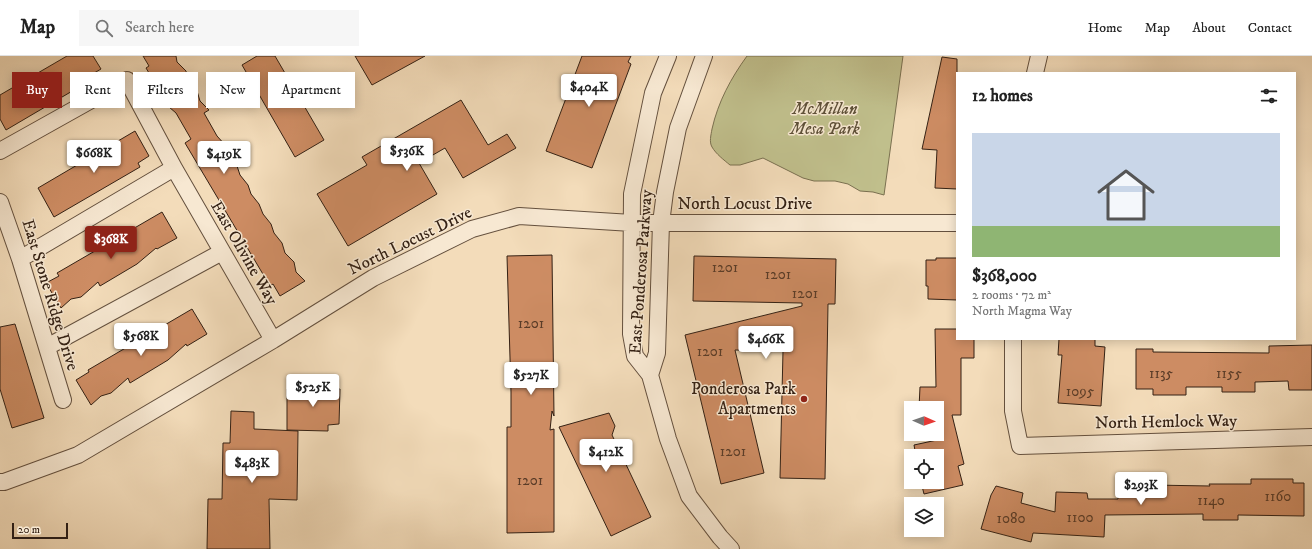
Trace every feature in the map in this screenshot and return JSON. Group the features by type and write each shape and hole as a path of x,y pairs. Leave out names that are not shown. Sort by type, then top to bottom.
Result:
{"street":[{"name":"East Ponderosa Parkway","path":"668,56 653,92 632,194 630,302 631,334 636,356 650,375 668,439 689,496 720,538 731,549"},
{"name":"East Ponderosa Parkway","path":"650,375 657,353 661,223 665,192 678,128 704,56"},
{"path":"1035,72 1040,56"},
{"name":"East Olivine Way","path":"0,151 127,80 174,168 273,340"},
{"path":"20,259 174,168"},
{"name":"East Stone Ridge Drive","path":"0,202 20,259 63,400"},
{"name":"North Locust Drive","path":"0,482 4,482 78,455 273,340 373,278 472,229 519,216 632,223 956,223"},
{"path":"47,347 222,252"},
{"name":"North Hemlock Way","path":"1013,340 1013,411 1020,446 1312,437"}],"green space":[{"name":"McMillan Mesa Park","path":"747,56 903,56 884,195 860,191 848,184 835,181 814,181 803,178 763,158 740,165 730,165 718,154 712,147 710,138 715,119 726,91"}],"building":[{"path":"67,56 93,56 101,69 96,72 70,72 70,92 62,97 62,72 40,72"},
{"path":"143,56 176,56 177,62 186,72 148,72 146,68 149,66"},
{"path":"257,56 275,56 284,72 268,72 268,108 305,108 324,140 295,157 260,96 260,72 246,72 242,65"},
{"path":"355,56 425,56 372,85"},
{"path":"582,56 631,56 628,62 631,64 592,168 546,151"},
{"path":"942,57 957,59 956,189 935,188 937,150 922,149"},
{"path":"12,88 12,108 43,108 6,130 0,119 0,95"},
{"path":"198,94 200,101 209,110 204,113 217,136 226,146 229,156 237,166 240,175 248,185 251,194 259,204 263,214 271,224 274,233 282,243 285,253 294,262 296,272 305,281 280,296 273,284 270,286 185,143 191,139 176,113 170,108 198,108"},
{"path":"461,100 488,145 507,134 516,148 463,178 445,148 419,163 437,194 348,246 317,194 367,165 362,157"},
{"path":"135,131 149,156 138,163 140,167 54,217 38,188"},
{"path":"162,212 177,238 157,249 156,248 137,264 100,286 98,282 81,297 71,299 61,308 46,283 59,276 57,273"},
{"path":"552,255 554,416 552,411 550,430 554,429 554,532 507,533 507,427 511,427 511,392 507,256"},
{"path":"694,256 836,259 835,304 828,304 825,479 780,478 783,351 735,350 764,473 721,484 685,335 802,306 802,303 693,301"},
{"path":"936,258 956,258 956,300 928,299 928,286 926,286 926,260 936,260"},
{"path":"192,309 207,334 187,346 186,344 168,360 130,383 128,378 111,393 101,396 91,405 76,380 89,372 88,370"},
{"path":"15,324 44,418 12,428 0,389 0,327"},
{"path":"935,329 956,329 956,340 974,340 974,358 961,358 961,415 952,415 964,464 958,466 963,485 924,494 923,489 944,489 944,449 915,449 914,445 932,441 944,441 944,401 919,401 920,387 936,387"},
{"path":"1059,340 1095,340 1095,346 1105,347 1101,406 1058,403 1062,355 1058,355"},
{"path":"1312,345 1312,390 1289,390 1288,381 1255,382 1255,392 1222,392 1222,387 1186,387 1186,395 1153,395 1153,389 1136,389 1136,349 1153,349 1153,352 1269,353 1269,346"},
{"path":"305,384 328,384 328,389 340,389 339,424 328,425 328,431 287,430 287,389 304,389"},
{"path":"231,411 254,412 254,429 298,431 297,500 269,499 270,549 207,549 208,499 222,499 223,443 230,443"},
{"path":"609,413 615,426 612,435 651,517 611,536 559,427"},
{"path":"1251,479 1293,479 1293,483 1304,483 1304,516 1238,515 1238,520 1203,520 1203,514 1105,515 1104,537 1033,533 1031,542 981,529 991,495 996,486 1023,493 1021,503 1055,512 1056,492 1087,493 1088,499 1118,499 1118,482 1151,481 1151,485 1210,486 1209,484 1251,484"}],"place":[{"name":"Ponderosa Park Apartments","path":"804,399"}]}
